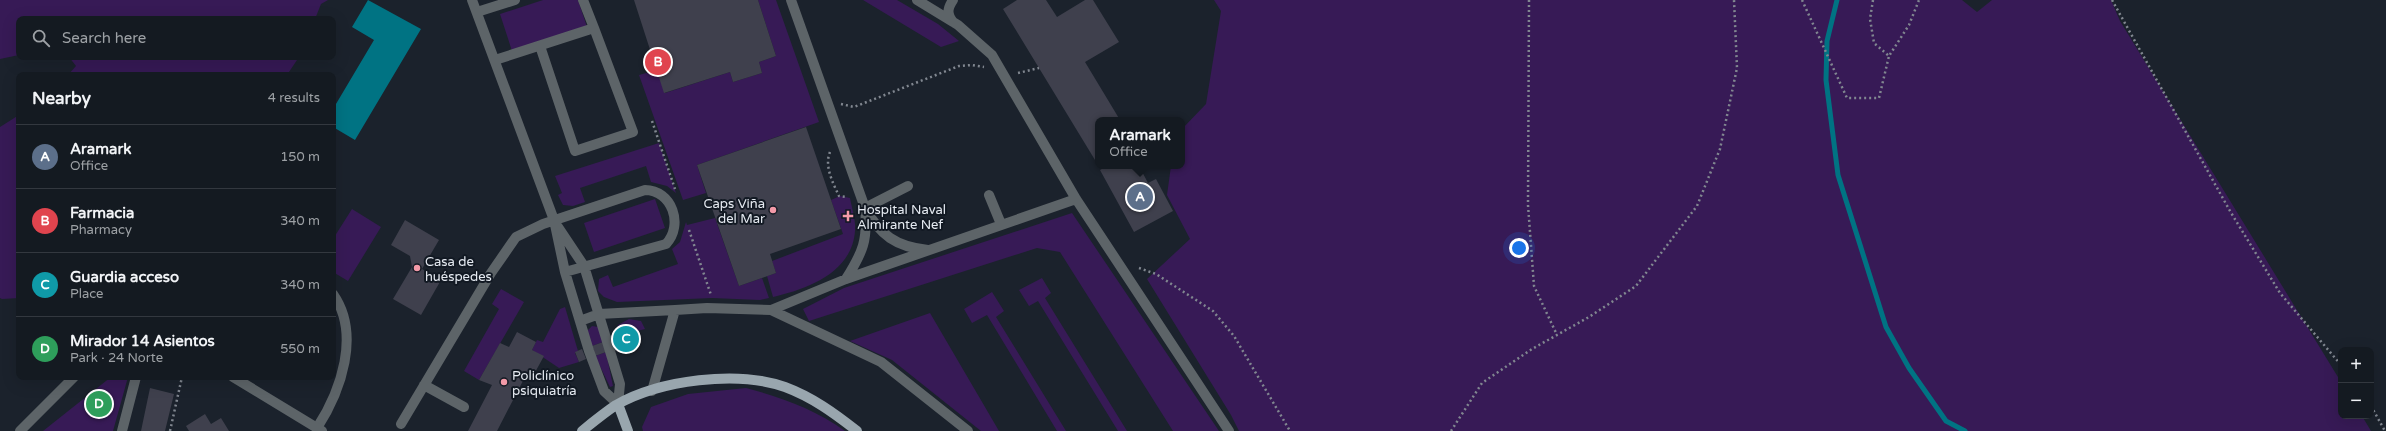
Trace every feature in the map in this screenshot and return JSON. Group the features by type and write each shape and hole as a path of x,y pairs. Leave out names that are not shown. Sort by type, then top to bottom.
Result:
{"main road":[{"path":"582,431 618,404 652,391 699,380 720,379 766,382 784,387 819,403 857,431"},
{"path":"618,404 628,431"}],"street":[{"path":"472,0 554,220 565,272 604,391 618,404"},
{"path":"476,12 516,0"},
{"path":"540,46 575,151 633,132 584,0"},
{"path":"791,0 865,208 875,225 884,234 907,247 932,250"},
{"path":"917,0 953,22 992,55 1076,199 1229,431"},
{"path":"953,0 949,6 948,15 953,22"},
{"path":"495,60 594,28"},
{"path":"865,208 908,186"},
{"path":"401,424 491,273 516,238 530,228 645,190 654,190 666,198 675,222 675,230 672,238 666,244 565,272"},
{"path":"989,195 1001,224"},
{"path":"771,310 846,279 1076,199"},
{"path":"846,279 864,248 867,236 865,208"},
{"path":"554,220 584,266 600,314 620,384 618,404"},
{"path":"238,380 319,430 336,393 345,354 345,322 342,310 336,299"},
{"path":"580,321 600,314 707,308 771,310 881,362 968,431"},
{"path":"652,391 675,310"},
{"path":"20,431 71,380"},
{"path":"122,431 135,380"},
{"path":"424,385 464,407"}],"path":[{"path":"1529,0 1529,220 1534,286 1557,335"},
{"path":"1451,431 1482,383 1636,286 1697,206 1720,149 1737,68 1734,0"},
{"path":"1802,0 1847,98 1879,98 1889,56 1909,25 1919,0"},
{"path":"1873,0 1870,19 1874,43 1889,56"},
{"path":"2112,0 2230,211 2280,293 2338,361"},
{"path":"838,104 854,107 960,66 972,64 1020,74 1039,68"},
{"path":"652,121 676,193"},
{"path":"831,150 828,156 828,168 832,181 839,196 850,198"},
{"path":"687,226 712,298"},
{"path":"1116,260 1156,274 1213,311 1234,336 1290,431"},
{"path":"170,431 181,380"},
{"path":"2374,411 2385,431"}],"shaded area":[{"path":"0,0 328,0 321,4 316,16 16,16 16,56 0,59"},
{"path":"543,0 578,0 587,27 512,51 500,14"},
{"path":"758,0 776,0 819,122 697,165 706,193 683,200 639,75 657,70 665,93 730,72 733,82 762,73 759,62 776,56"},
{"path":"863,0 897,0 938,24 959,41 941,47"},
{"path":"1214,0 1962,0 1977,12 1992,0 2111,0 2120,21 2338,377 2338,419 2364,419 2371,431 1239,431 1231,415 1147,279 1190,239 1167,195 1171,169 1185,169 1185,126 1206,104 1221,11"},
{"path":"71,60 297,60 289,72 71,72 76,66"},
{"path":"16,117 16,298 2,299 0,298 0,127"},
{"path":"659,143 676,193 667,186 651,182 646,166 580,188 585,202 573,206 563,205 558,195 562,193 555,176"},
{"path":"840,196 850,198 855,223 852,246 846,258 826,277 813,284 773,297 767,276 776,273 772,261 843,234 831,200"},
{"path":"655,199 665,228 594,252 584,223"},
{"path":"352,209 381,227 348,281 336,274 336,234"},
{"path":"1072,213 1219,431 1173,431 1060,252 1037,248 809,321 803,309 844,288"},
{"path":"715,218 739,286 762,278 769,298 760,300 712,298 617,302 604,297 598,291 599,279 608,275 613,287 678,264 672,249 680,242 686,222 687,225"},
{"path":"1042,278 1051,293 1045,298 1127,431 1118,431 1038,301 1029,306 1019,290"},
{"path":"501,289 524,302 479,380 464,371 499,309 492,304"},
{"path":"992,292 1004,311 996,317 1066,431 1057,431 987,315 972,323 964,309"},
{"path":"565,307 578,351 575,353 579,362 559,368 532,350 537,340 543,342 560,309"},
{"path":"930,313 999,431 981,431 892,360 850,341"},
{"path":"629,319 641,321 645,329 637,331 636,327 616,334 618,325"},
{"path":"592,326 598,327 603,342 592,346 587,331"},
{"path":"606,352 613,386 610,387 595,356"},
{"path":"107,380 127,380 113,431 43,431"},
{"path":"746,388 773,396 810,410 845,431 643,431 642,427 651,407 688,394"}],"water":[{"path":"368,0 421,29 355,140 336,129 336,104 374,40 352,27"}],"building":[{"path":"634,0 758,0 776,56 759,62 762,73 733,82 730,72 664,93"},
{"path":"1017,0 1046,0 1057,17 1085,0 1093,0 1119,42 1085,62 1118,117 1095,117 1095,160 1003,9"},
{"name":"Caps Viña del Mar","path":"806,127 841,229 770,254 776,273 739,286 697,165"},
{"path":"1141,169 1148,183 1156,179 1173,211 1134,232 1100,170"},
{"name":"Casa de huéspedes","path":"405,220 439,240 422,269 441,280 421,315 393,299 412,267 410,256 391,245"},
{"path":"636,327 641,343 615,351 610,336"},
{"name":"Policlínico psiquiatría","path":"517,332 536,342 532,350 544,356 533,376 527,373 497,431 468,431 492,385 479,380 500,343 509,347"},
{"path":"603,342 606,352 595,356 592,346"},
{"path":"582,349 586,359 579,362 575,352"},
{"path":"150,388 174,394 165,431 141,431"},
{"path":"205,414 211,424 221,418 229,431 189,431 186,426"}],"waterway":[{"path":"1837,0 1827,41 1826,80 1838,175 1886,327 1909,368 1946,421 1965,431"}],"place":[{"name":"Farmacia","path":"658,62"},
{"name":"Aramark","path":"1140,197"},
{"name":"Caps Viña del Mar","path":"773,210"},
{"name":"Hospital Naval Almirante Nef","path":"848,216"},
{"name":"Casa de huéspedes","path":"417,268"},
{"name":"Guardia acceso","path":"626,339"},
{"name":"Policlínico psiquiatría","path":"504,382"},
{"name":"Mirador 14 Asientos","path":"99,404"}]}
